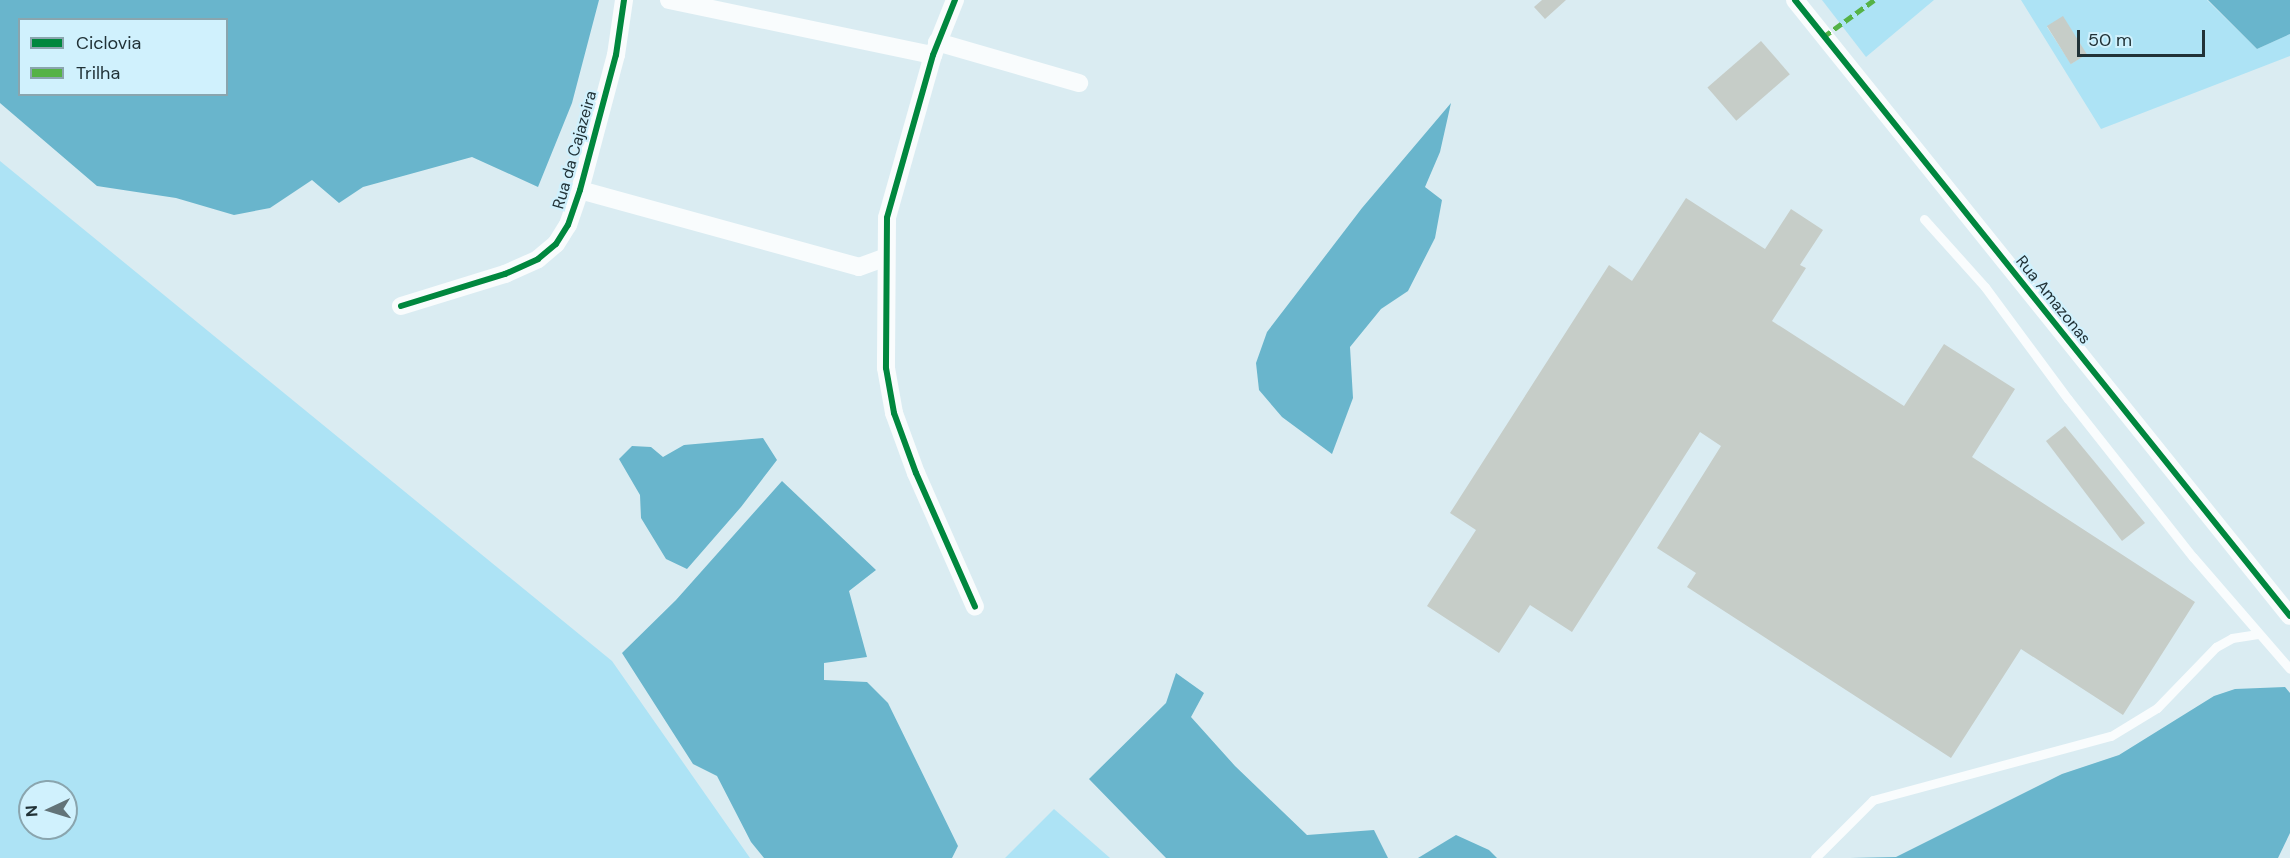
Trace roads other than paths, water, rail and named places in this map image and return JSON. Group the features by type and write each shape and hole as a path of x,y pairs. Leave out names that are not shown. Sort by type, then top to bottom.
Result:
{"street":[{"name":"Rua da Cajazeira","path":"401,306 505,274 538,259 556,244 568,225 580,190 616,55 624,0"},
{"path":"669,0 935,49 1078,83"},
{"path":"955,0 935,49 893,196 884,258 890,397 916,473 975,607"},
{"name":"Rua Amazonas","path":"1795,0 2290,616"},
{"path":"580,190 859,267 884,258"}],"lane":[{"path":"1924,219 1985,286 2067,399 2258,634 2290,669"},
{"path":"1815,858 1873,800 2111,736 2157,708 2216,647 2232,638 2258,634"}]}
